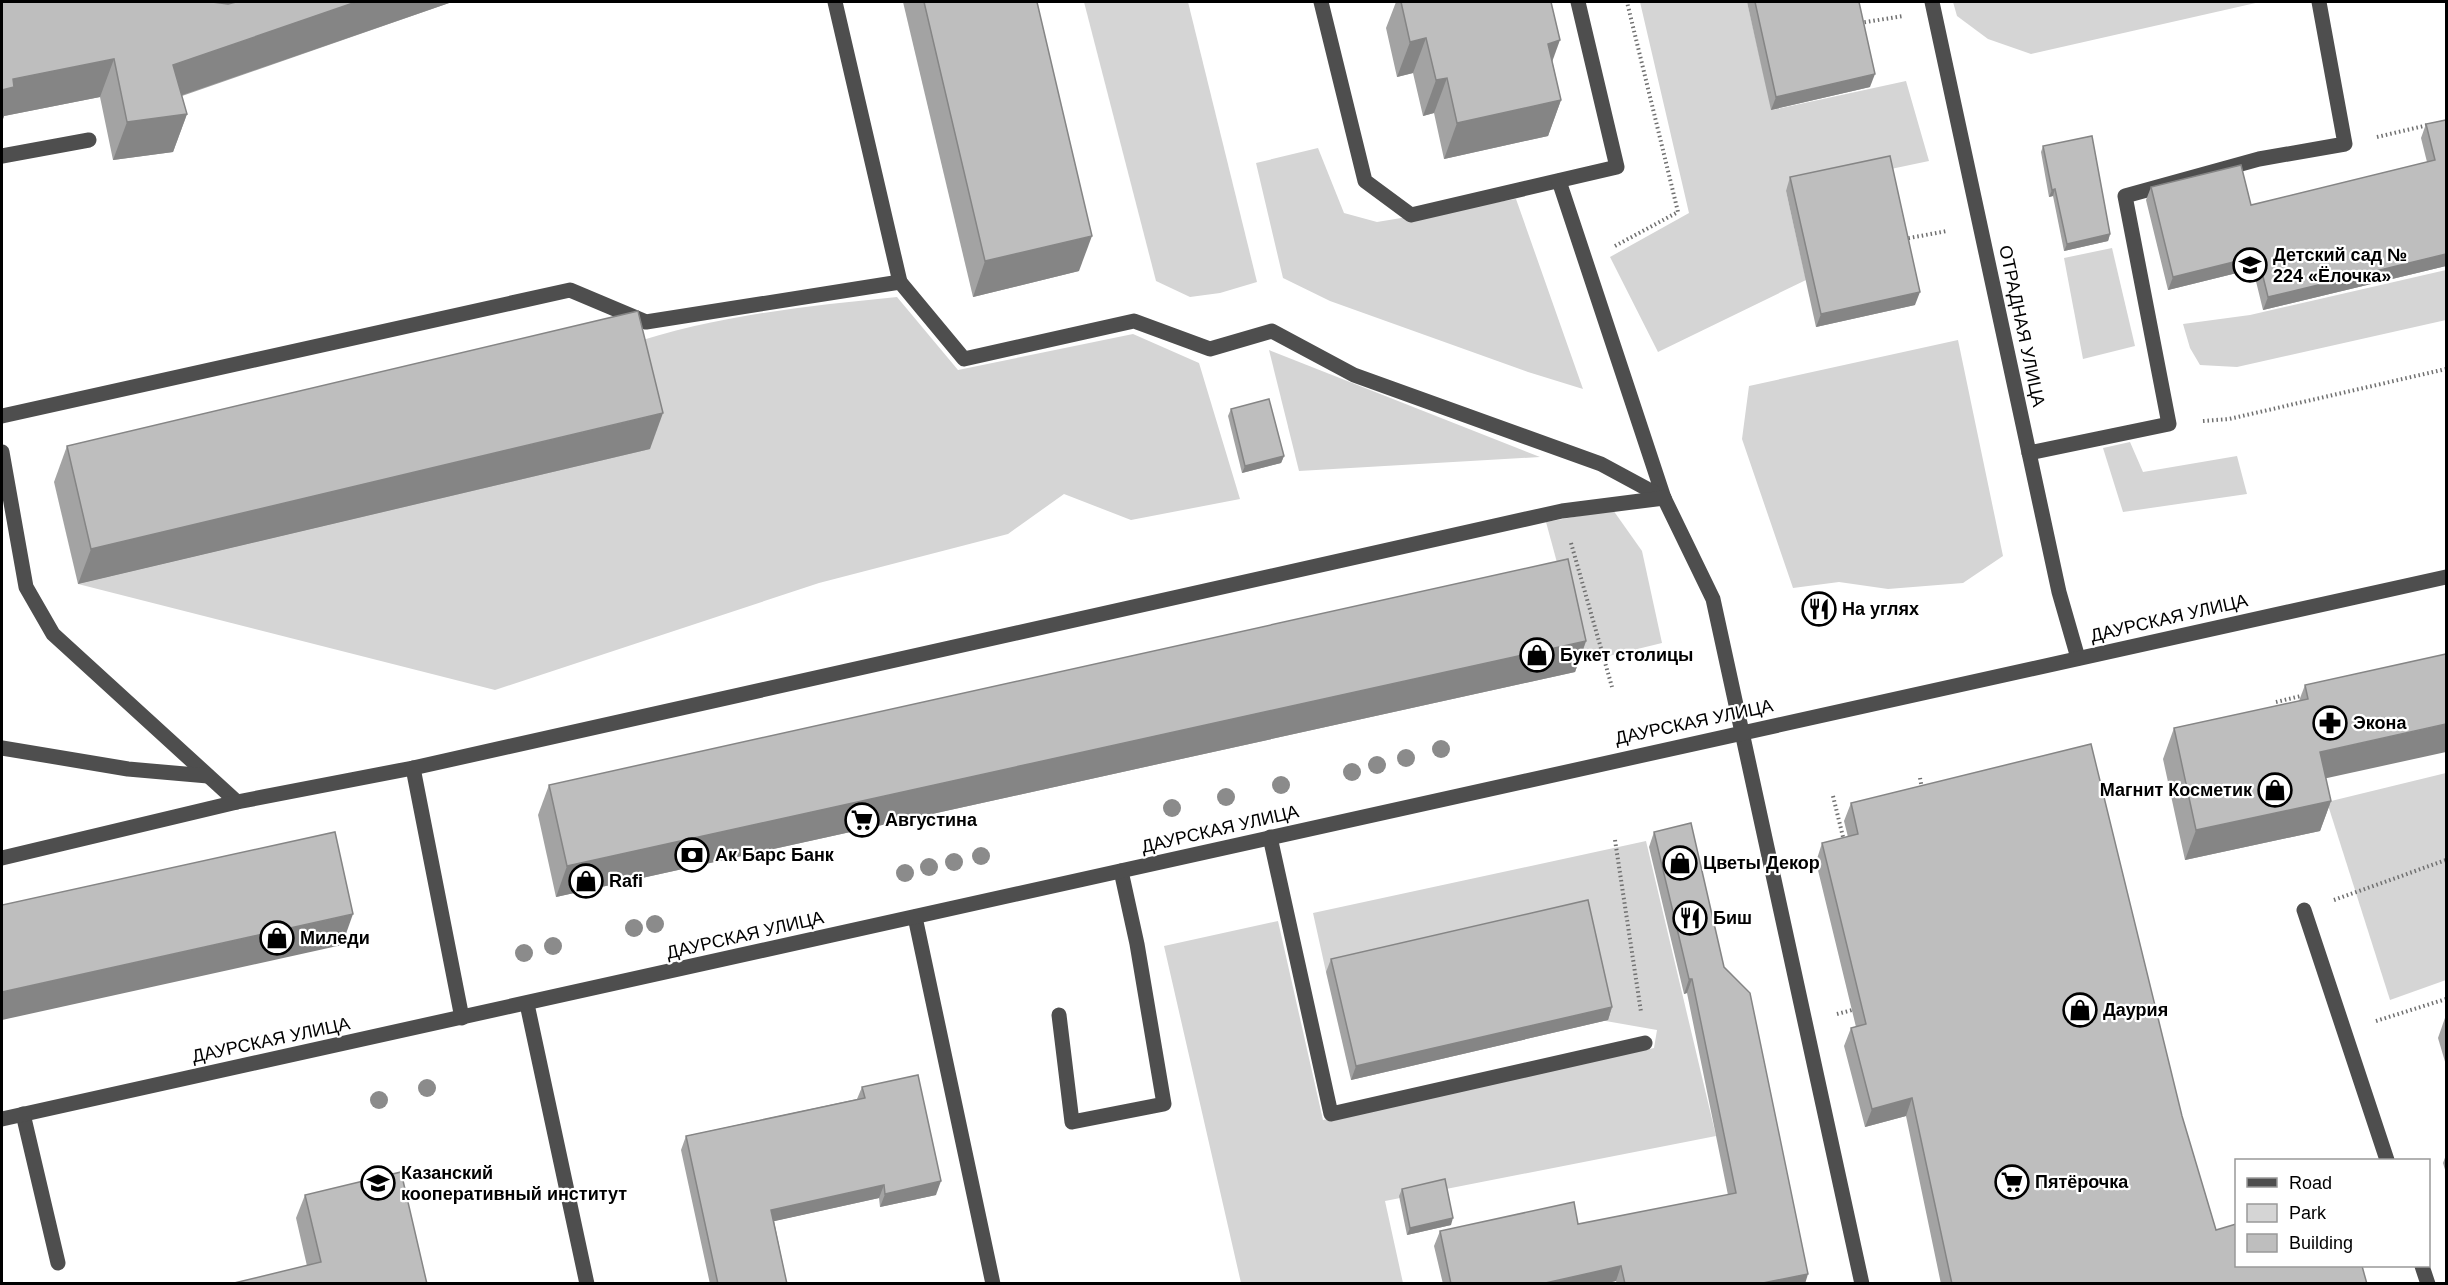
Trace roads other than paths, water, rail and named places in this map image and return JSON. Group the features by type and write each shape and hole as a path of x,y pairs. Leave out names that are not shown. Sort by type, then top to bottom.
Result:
{"street":[{"path":"835,2 900,282 964,359 1134,321 1210,349 1272,331 1354,375 1601,464 1664,498"},
{"path":"1321,2 1365,182 1411,215 1617,167 1578,2"},
{"path":"2029,453 2169,424 2125,196 2259,159 2345,144 2319,2"},
{"name":"ОТРАДНАЯ УЛИЦА","path":"1933,6 2059,592 2078,658"},
{"path":"2,156 89,140"},
{"path":"1559,181 1664,498 1713,599 1862,1284"},
{"path":"2,416 570,290 646,322 900,282"},
{"path":"2,452 26,587 53,634 237,802"},
{"path":"2,858 237,802 413,768 1562,511 1664,498"},
{"name":"ДАУРСКАЯ УЛИЦА","path":"2,1119 2446,577"},
{"path":"2,747 128,769 208,776"},
{"path":"413,768 462,1018"},
{"path":"1270,837 1331,1114 1645,1043"},
{"path":"1059,1015 1072,1122 1164,1104 1137,944 1121,871"},
{"path":"2304,910 2386,1159"},
{"path":"915,917 993,1284"},
{"path":"527,1004 587,1284"},
{"path":"23,1114 58,1263"},
{"path":"2422,1267 2428,1284"}],"place":[{"name":"Детский сад № 224 «Ёлочка»","path":"2250,265"},
{"name":"На углях","path":"1819,609"},
{"name":"Букет столицы","path":"1537,655"},
{"name":"Экона","path":"2330,723"},
{"name":"Магнит Косметик","path":"2275,790"},
{"name":"Августина","path":"862,820"},
{"name":"Ак Барс Банк","path":"692,855"},
{"name":"Цветы Декор","path":"1680,863"},
{"name":"Rafi","path":"586,881"},
{"name":"Биш","path":"1690,918"},
{"name":"Миледи","path":"277,938"},
{"name":"Даурия","path":"2080,1010"},
{"name":"Пятёрочка","path":"2012,1182"},
{"name":"Казанский кооперативный институт","path":"378,1183"}]}
